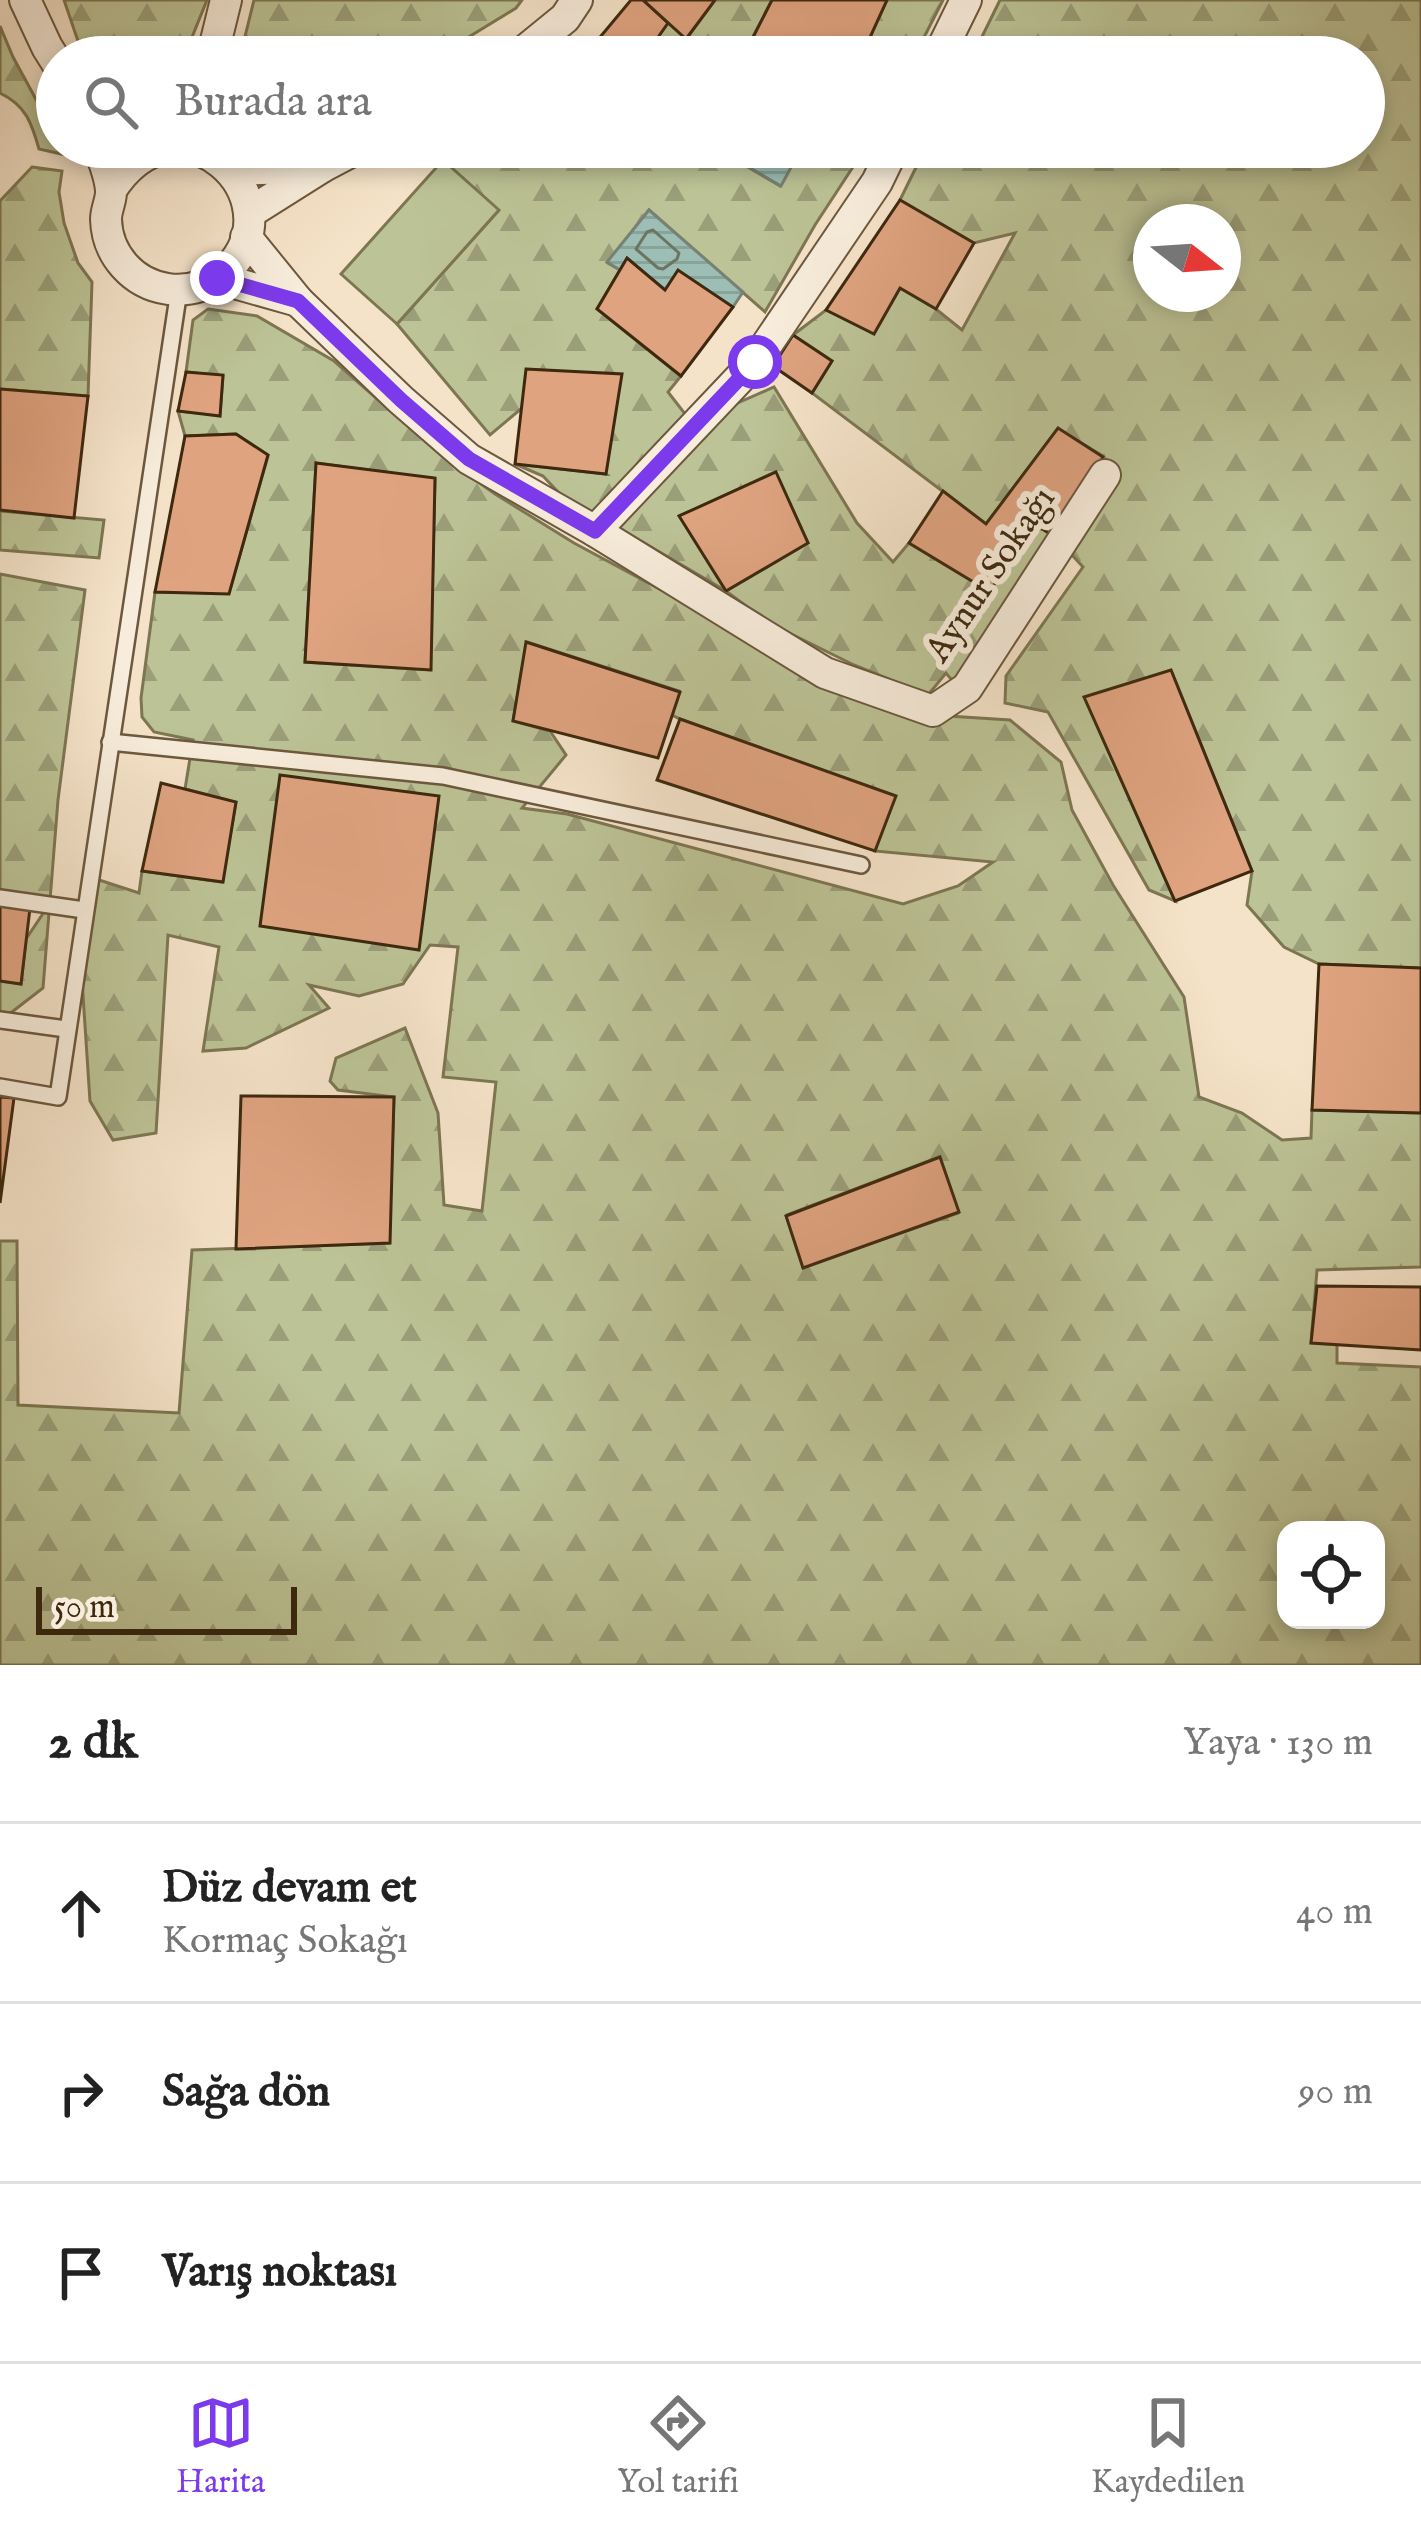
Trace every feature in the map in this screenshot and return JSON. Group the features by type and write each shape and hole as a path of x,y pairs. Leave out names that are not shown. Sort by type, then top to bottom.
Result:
{"street":[{"path":"25,0 41,36"},
{"path":"217,36 226,0"},
{"path":"542,36 577,0"},
{"path":"948,36 966,0"},
{"path":"105,168 111,190"},
{"path":"125,168 111,190 108,237 118,259 135,277 155,287 179,290 217,278 240,253 248,225 243,190 228,168"},
{"path":"230,170 276,168"},
{"path":"248,225 319,168"},
{"path":"248,225 298,301 401,400 469,459 595,531 755,362 884,168"},
{"path":"217,278 298,301"},
{"name":"Aynur Sokağı","path":"595,531 825,673 933,711 967,688 1105,475"}],"lane":[{"path":"0,1087 58,1097 179,290"},
{"path":"110,742 443,776 861,865"},
{"path":"0,898 84,910"},
{"path":"0,1020 66,1030"}],"green space":[{"path":"64,0 207,0 192,36 76,36"},
{"path":"254,0 522,0 470,36 245,36"},
{"path":"715,0 772,0 753,36 688,36"},
{"path":"887,0 943,0 925,36 871,36"},
{"path":"1000,0 1421,0 1421,968 1319,964 1284,947 1247,905 1252,871 1171,670 1085,698 1175,901 1149,890 1048,712 1005,703 1006,676 1083,567 1059,541 961,691 946,673 928,695 769,623 726,591 559,493 543,476 515,464 606,474 522,408 490,435 397,324 498,211 452,168 750,168 780,186 790,168 852,168 765,312 649,210 608,263 620,270 597,309 681,376 668,392 692,423 774,387 857,523 893,562 909,543 990,592 1029,520 1059,539 1103,456 1058,429 986,524 812,393 832,361 793,335 826,310 874,333 900,288 962,330 1015,233 974,243 900,200 916,168 1385,168 1385,36 982,36","holes":["775,472 808,543 726,591 680,516"]},
{"path":"668,23 684,36 659,36"},
{"path":"0,26 36,99 36,138 27,116 0,93"},
{"path":"32,167 62,171 59,192 64,223 78,263 92,282 88,396 0,389 0,201"},
{"path":"436,168 452,168 499,210 397,324 341,274"},
{"path":"208,309 257,316 334,361 441,455 495,494 574,543 847,690 948,716 1010,720 1061,762 1072,810 1184,997 1199,1097 1242,1113 1282,1140 1311,1138 1312,1110 1421,1113 1421,1267 1317,1270 1311,1342 1337,1344 1337,1363 1421,1367 1421,1665 0,1665 0,1241 17,1241 18,1405 179,1413 192,1250 389,1243 394,1097 338,1090 330,1081 336,1058 405,1028 438,1113 444,1205 482,1211 496,1082 443,1077 458,947 430,945 403,984 359,996 309,985 329,1008 246,1048 203,1051 219,947 168,935 156,1133 113,1140 90,1101 81,965 90,877 139,893 142,871 222,882 236,802 185,789 193,740 154,732 142,717 155,592 229,593 268,456 236,434 185,436 178,411 220,415 223,376 186,372 193,320","holes":["316,463 435,479 430,670 305,662","527,642 679,691 672,715 680,719 895,796 875,851 993,862 958,886 903,904 567,814 522,808 566,755 550,731 513,721","939,1157 958,1213 803,1267 787,1215"]},
{"path":"0,511 104,520 99,558 0,550"},
{"path":"0,574 85,590 50,903 0,905"},
{"path":"50,903 43,988 8,1015 0,1013 0,981 21,984 26,939"}],"water":[{"path":"750,168 791,168 781,186"},
{"path":"649,210 743,292 733,307 678,271 665,290 627,259 620,270 607,262"}],"building":[{"path":"631,0 643,0 668,23 659,36 601,36"},
{"path":"643,0 715,0 688,36"},
{"path":"772,0 887,0 871,36 754,36"},
{"path":"900,200 974,243 936,309 900,288 874,334 826,310"},
{"path":"627,258 665,290 678,270 733,307 681,376 597,309"},
{"path":"793,335 832,361 812,393 773,366"},
{"path":"526,369 622,374 606,474 515,464"},
{"path":"186,372 223,375 220,416 178,411"},
{"path":"0,389 88,396 74,518 0,510"},
{"path":"1058,428 1103,457 1059,540 1029,520 990,592 909,543 943,491 986,524"},
{"path":"236,434 268,455 229,594 155,592 185,436"},
{"path":"316,463 435,478 431,670 305,662"},
{"path":"776,472 808,543 726,591 679,516"},
{"path":"526,642 680,692 658,758 513,721"},
{"path":"1171,670 1252,871 1175,901 1084,697"},
{"path":"680,719 896,796 875,851 657,780"},
{"path":"280,775 439,796 419,950 260,926"},
{"path":"161,783 236,802 223,882 142,871"},
{"path":"0,905 30,908 21,984 0,981"},
{"path":"1319,964 1421,968 1421,1113 1312,1110"},
{"path":"241,1096 394,1097 390,1243 236,1249"},
{"path":"0,1097 14,1098 0,1203"},
{"path":"940,1157 959,1212 803,1268 786,1216"},
{"path":"1317,1286 1421,1287 1421,1350 1311,1343"}],"route":[{"path":"217,278 298,301 469,459 595,531 755,362"}]}
